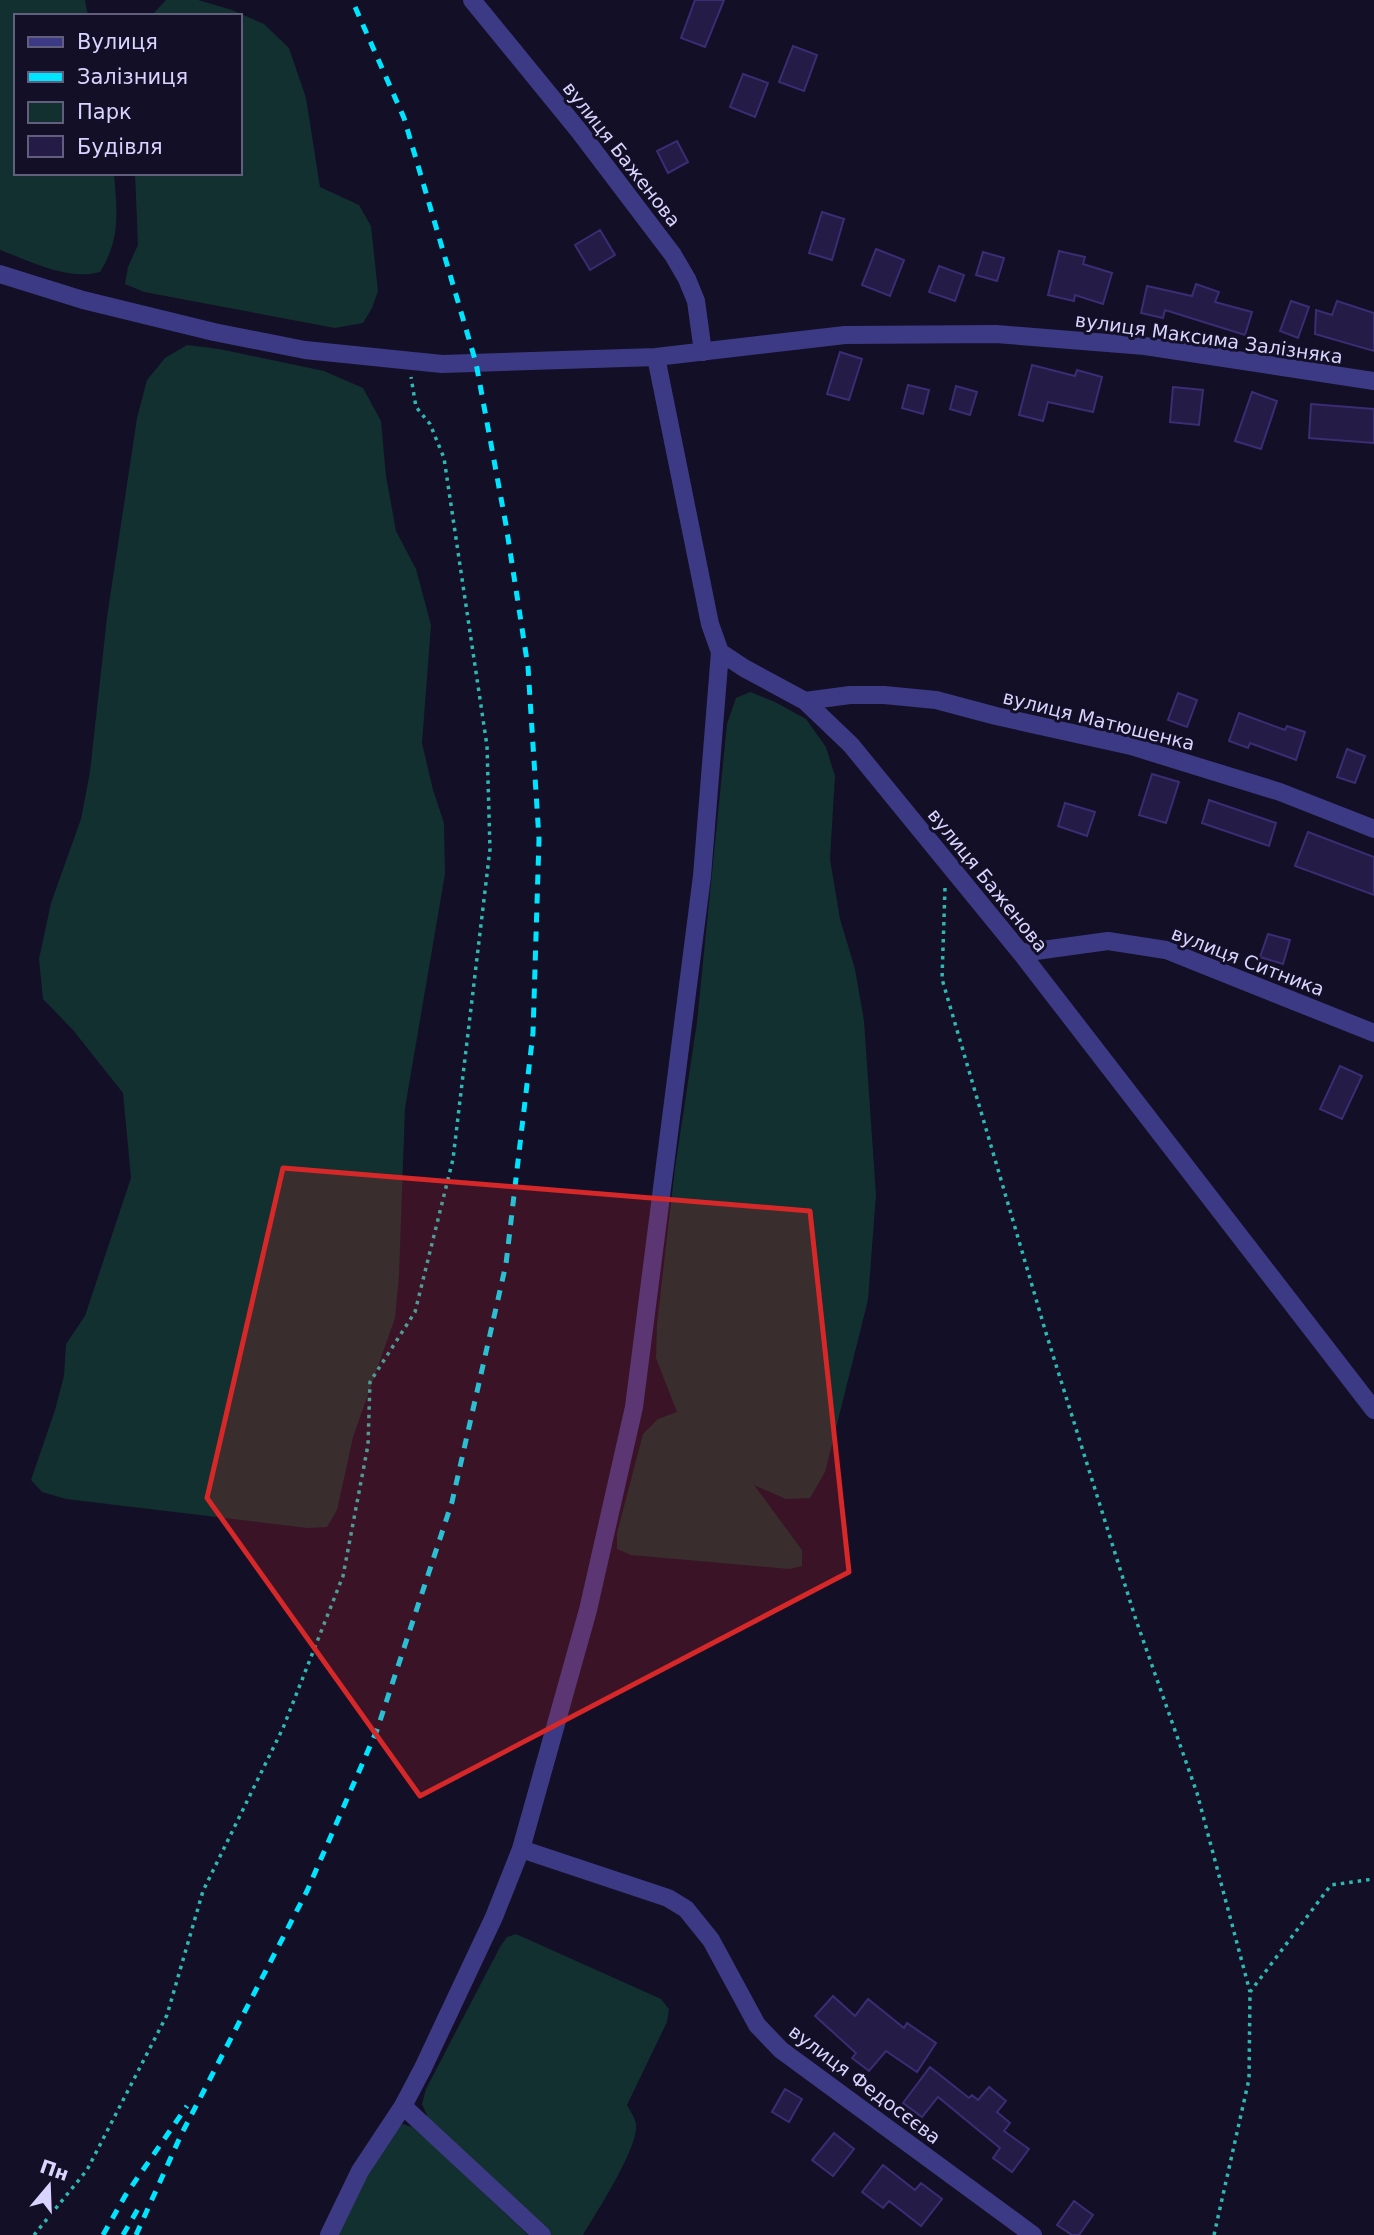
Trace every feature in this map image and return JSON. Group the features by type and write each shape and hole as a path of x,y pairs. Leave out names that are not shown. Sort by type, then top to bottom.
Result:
{"street":[{"name":"вулиця Баженова","path":"472,0 579,131 673,255 696,301 704,352"},
{"name":"вулиця Максима Залізняка","path":"0,274 83,300 214,332 305,350 409,362 442,364 656,357 845,335 996,334 1145,346 1374,381"},
{"path":"329,2235 360,2171 403,2106 494,1917 521,1849 588,1611 634,1407 702,876 720,652 710,624 656,357"},
{"name":"вулиця Баженова","path":"720,652 805,701 851,745 1021,953 1374,1410"},
{"name":"вулиця Матюшенка","path":"805,701 850,695 884,695 936,701 1131,746 1280,792 1374,829"},
{"name":"вулиця Ситника","path":"1021,953 1108,941 1166,950 1374,1033"},
{"name":"вулиця Федосєєва","path":"521,1849 668,1898 686,1909 710,1940 757,2025 781,2050 1032,2235"},
{"path":"403,2106 542,2235"}],"path":[{"path":"34,2235 88,2170 167,2015 203,1891 283,1728 344,1576 368,1445 370,1382 415,1312 453,1158 489,849 487,746 444,458 430,424 416,407 409,362"},
{"path":"945,863 942,979 1046,1333 1136,1620 1197,1793 1250,1992 1249,2078 1214,2235"},
{"path":"1250,1992 1331,1885 1374,1879"}],"highlighted area":[{"path":"283,1168 810,1211 849,1572 420,1796 207,1498"}],"green space":[{"path":"0,0 85,0 88,14 14,14 14,175 114,175 116,224 107,260 100,272 74,274 36,264 0,250"},
{"path":"166,0 198,0 241,14 153,14"},
{"path":"242,14 264,24 289,48 306,98 320,187 359,205 371,226 378,291 372,308 363,323 335,328 144,292 125,284 128,267 138,245 135,175 242,175"},
{"path":"187,345 324,371 363,388 381,421 386,476 396,531 416,569 431,625 422,743 444,823 445,874 405,1108 395,1318 353,1437 337,1510 327,1527 308,1528 66,1499 42,1492 31,1480 64,1376 66,1344 85,1316 131,1178 123,1093 73,1030 43,999 39,959 51,903 81,819 90,772 107,617 137,418 147,380 165,358"},
{"path":"750,692 806,719 826,747 835,776 830,859 840,919 855,969 864,1021 876,1195 868,1300 825,1472 810,1498 786,1499 754,1485 802,1550 802,1566 790,1569 631,1555 617,1549 617,1533 643,1434 658,1419 677,1412 656,1358 657,1324 675,1168 697,1022 727,724 736,698"},
{"path":"516,1934 661,1999 669,2009 667,2022 627,2105 636,2125 635,2136 615,2181 583,2235 547,2233 429,2120 422,2104 426,2089 500,1947 507,1937"},
{"path":"403,2124 412,2127 434,2146 528,2235 339,2235 377,2158 395,2131"}],"building":[{"path":"695,0 724,0 705,47 681,38"},
{"path":"793,46 817,55 804,91 779,82"},
{"path":"743,74 768,83 755,117 730,107"},
{"path":"677,141 688,162 668,173 657,151"},
{"path":"822,212 844,219 832,260 809,253"},
{"path":"600,230 615,255 590,270 575,245"},
{"path":"876,249 904,260 890,296 862,285"},
{"path":"1059,251 1085,257 1083,264 1112,273 1103,304 1075,295 1074,301 1048,295"},
{"path":"983,252 1004,258 997,281 976,275"},
{"path":"939,266 964,275 955,301 929,292"},
{"path":"1196,284 1219,292 1215,302 1252,312 1245,335 1165,310 1163,318 1141,313 1147,286 1192,296"},
{"path":"1291,301 1309,307 1298,338 1280,331"},
{"path":"1337,301 1374,313 1374,351 1315,334 1316,310 1332,315"},
{"path":"840,352 862,359 849,400 827,394"},
{"path":"1032,365 1075,376 1077,370 1102,377 1093,412 1048,402 1043,421 1019,415"},
{"path":"908,385 929,390 923,414 902,408"},
{"path":"956,386 977,392 970,415 950,409"},
{"path":"1173,387 1203,390 1199,425 1170,422"},
{"path":"1252,392 1277,401 1261,449 1235,441"},
{"path":"1311,404 1374,409 1374,443 1309,438"},
{"path":"1178,693 1197,700 1187,727 1168,720"},
{"path":"1239,713 1285,730 1287,726 1305,732 1296,760 1250,743 1248,748 1229,741"},
{"path":"1347,749 1365,756 1355,783 1337,777"},
{"path":"1152,774 1179,782 1166,823 1139,815"},
{"path":"1209,800 1276,823 1269,846 1202,823"},
{"path":"1065,803 1095,812 1087,836 1058,826"},
{"path":"1308,832 1374,857 1374,895 1295,866"},
{"path":"1268,934 1290,940 1283,964 1260,957"},
{"path":"1340,1066 1362,1076 1342,1119 1320,1109"},
{"path":"833,1996 855,2016 868,1999 904,2028 907,2023 936,2043 917,2072 886,2051 869,2071 852,2058 856,2053 815,2016"},
{"path":"930,2067 969,2098 972,2095 978,2100 989,2087 1006,2101 997,2112 1010,2123 1004,2131 1029,2149 1012,2172 993,2158 1000,2148 938,2097 922,2117 903,2103"},
{"path":"785,2089 802,2099 789,2122 772,2112"},
{"path":"834,2133 854,2149 833,2176 812,2160"},
{"path":"883,2165 915,2190 921,2183 942,2199 921,2226 889,2201 883,2208 862,2192"},
{"path":"1074,2201 1093,2215 1079,2235 1072,2235 1057,2225"}],"railway":[{"path":"136,2235 181,2135 307,1891 377,1730 452,1502 506,1264 533,1033 539,839 528,667 506,525 476,363 404,118 352,0"},
{"path":"103,2235 125,2196 187,2106"},
{"path":"123,2235 142,2202"}]}
